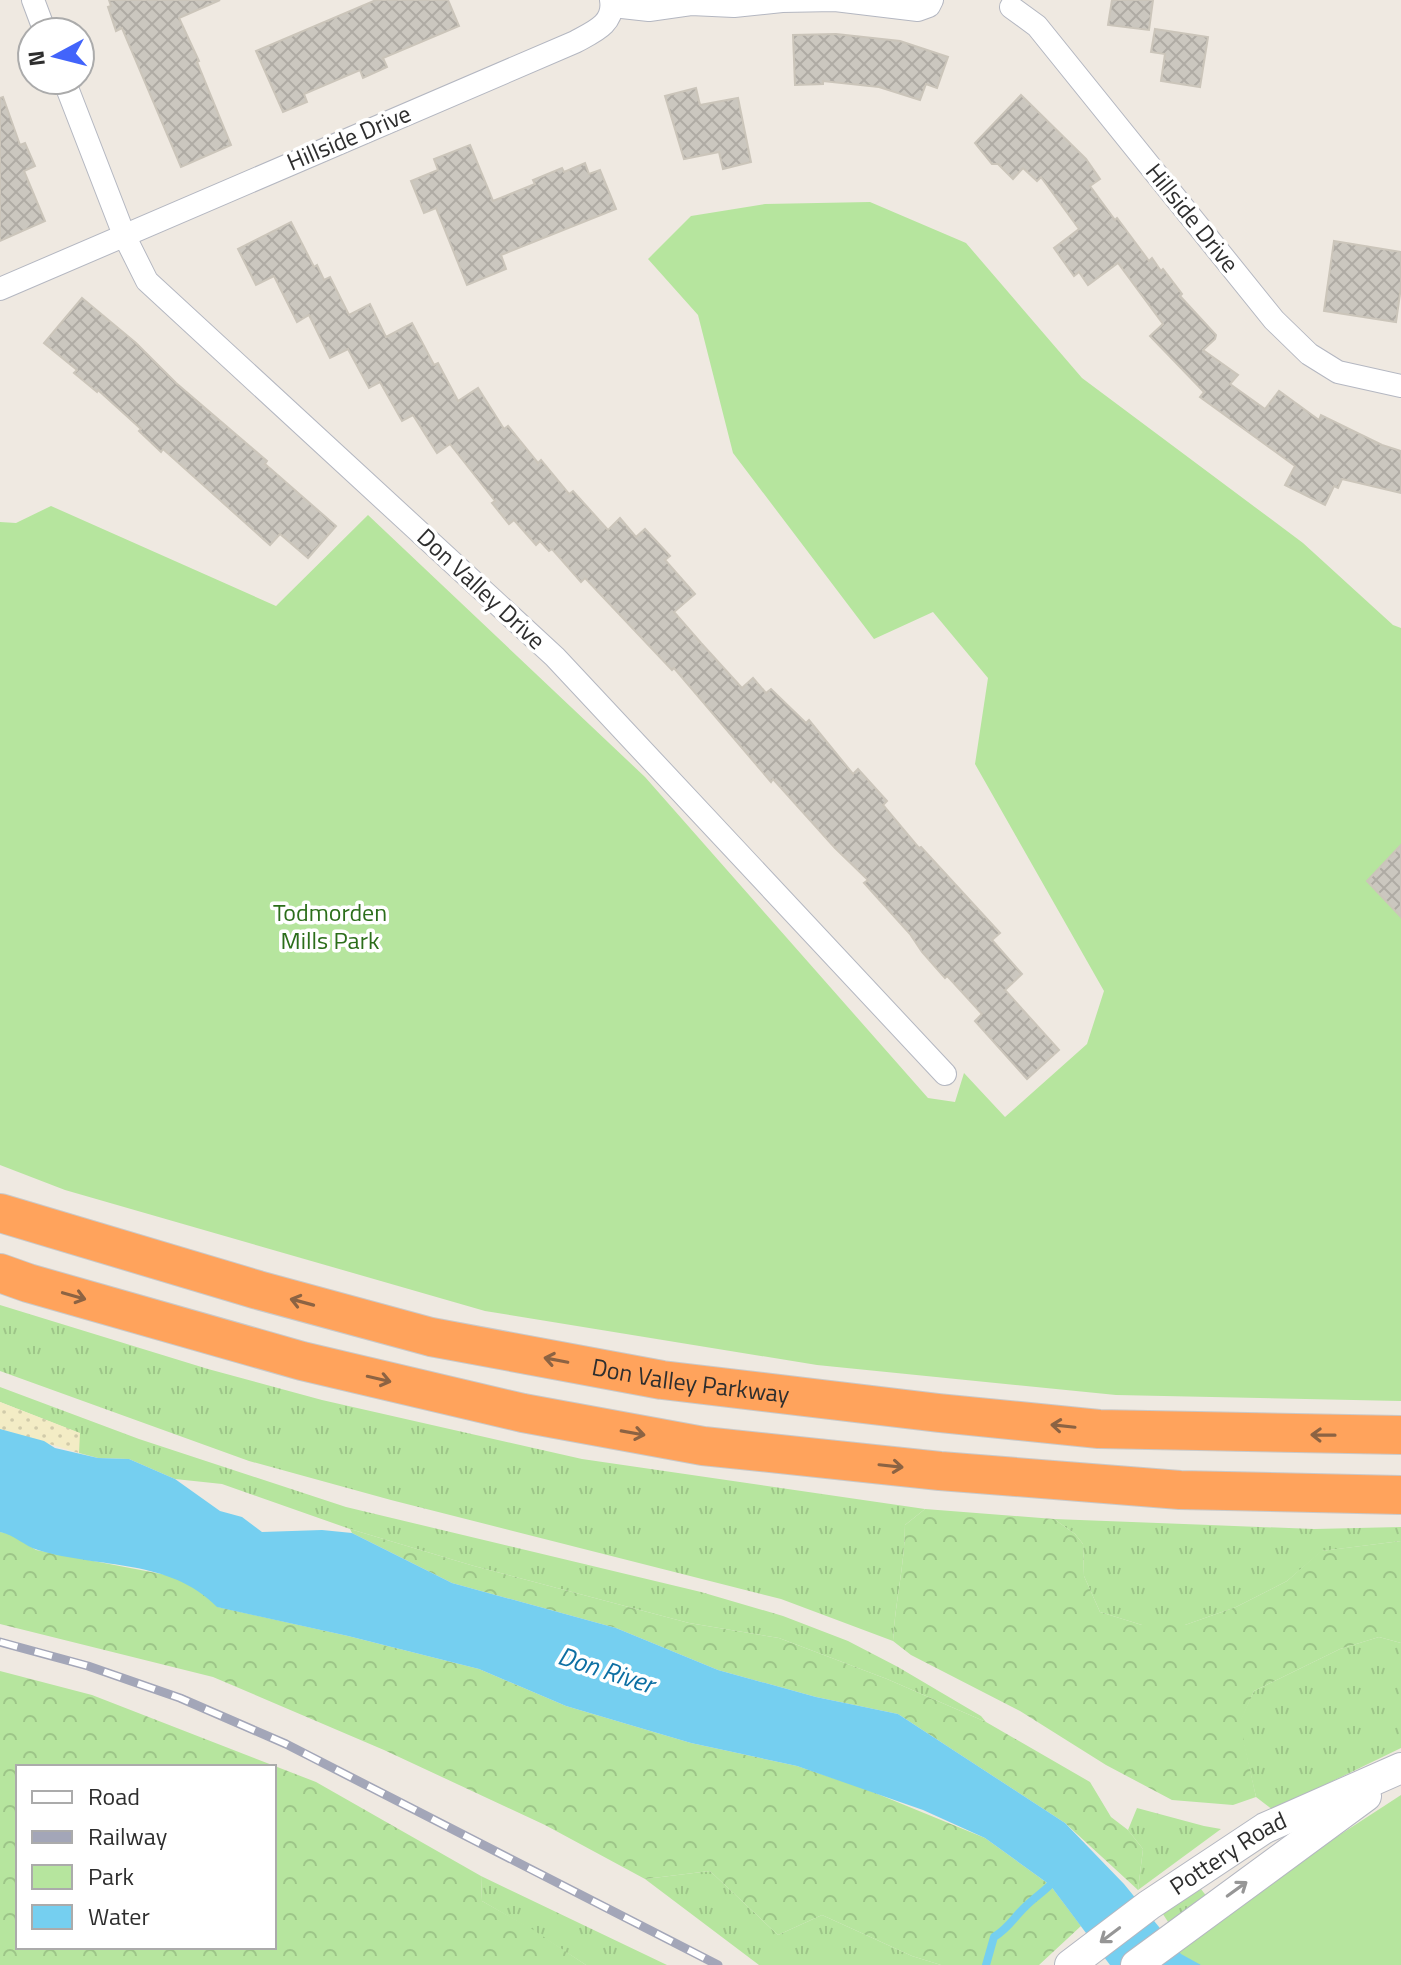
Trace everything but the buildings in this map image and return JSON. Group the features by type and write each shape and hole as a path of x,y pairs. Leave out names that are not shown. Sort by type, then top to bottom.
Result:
{"highway":[{"name":"Don Valley Parkway","path":"0,1213 258,1290 431,1337 662,1380 1099,1429 1401,1435"},
{"path":"0,1273 302,1361 523,1413 703,1446 940,1471 1180,1490 1401,1495"}],"street":[{"name":"Hillside Drive","path":"0,289 575,42 600,29 609,19 612,3 649,10 695,2 734,6 835,0 918,10 929,6 932,0"},
{"name":"Hillside Drive","path":"1011,7 1037,26 1274,320 1309,354 1338,372 1401,386"},
{"name":"Don Valley Drive","path":"70,96 124,235 147,281 555,657 945,1074"},
{"name":"Pottery Road","path":"1070,1965 1149,1905 1265,1828 1401,1769"},
{"name":"Pottery Road","path":"1136,1965 1401,1769"}],"green space":[{"name":"Todmorden Mills Park","path":"870,202 966,243 1082,378 1303,543 1393,625 1401,628 1401,1401 1116,1395 817,1365 485,1311 65,1190 0,1165 0,522 16,523 51,506 276,606 368,515 645,777 928,1098 955,1102 964,1073 1005,1117 1087,1044 1104,991 975,764 988,678 933,612 874,639 733,453 698,315 648,259 691,216 765,204"},
{"path":"0,1305 208,1369 322,1400 582,1459 925,1509 905,1525 893,1641 781,1599 249,1461 0,1371"},
{"path":"0,1387 139,1439 346,1507 701,1592 783,1616 848,1641 898,1667 981,1716 986,1722 887,1679 779,1638 689,1623 474,1566 350,1529 222,1484 175,1479 129,1459 98,1458 79,1453 79,1433 0,1402"},
{"path":"925,1509 1054,1519 1083,1544 1084,1576 1100,1612 1142,1625 1185,1625 1236,1607 1287,1581 1321,1551 1401,1541 1401,1643 1379,1637 1340,1649 1254,1691 1240,1723 1256,1797 1233,1805 1172,1800 1106,1765 1020,1711 911,1655 893,1641 905,1525"},
{"path":"1054,1519 1314,1529 1401,1527 1401,1541 1322,1551 1287,1581 1236,1607 1185,1625 1142,1625 1100,1612 1084,1576 1083,1544"},
{"path":"350,1529 474,1566 689,1623 779,1638 887,1679 986,1722 1090,1782 1111,1817 1128,1830 1143,1849 1138,1890 1065,1823 898,1714 816,1697 718,1670 616,1628 452,1583 352,1533"},
{"path":"0,1532 11,1534 36,1550 172,1576 202,1591 218,1607 479,1669 566,1706 691,1743 797,1766 863,1788 985,1838 1050,1885 1081,1926 1039,1965 941,1965 912,1956 822,1915 778,1935 710,1871 645,1879 545,1825 384,1750 213,1677 0,1624"},
{"path":"1379,1637 1401,1643 1401,1748 1273,1810 1256,1797 1239,1723 1254,1691 1340,1649"},
{"path":"0,1671 92,1695 272,1765 16,1765 16,1949 276,1949 276,1766 316,1782 481,1876 482,1901 586,1965 0,1965"},
{"path":"1401,1795 1401,1965 1156,1965 1241,1899"},
{"path":"1137,1808 1221,1829 1138,1890 1143,1849 1128,1830"},
{"path":"710,1871 778,1935 822,1915 912,1956 941,1965 759,1965 645,1879"},
{"path":"481,1876 667,1965 586,1965 482,1901"},
{"path":"1198,1885 1207,1897 1170,1925 1161,1911"}],"sand":[{"path":"0,1402 80,1433 79,1453 0,1429"}],"water":[{"name":"Don River","path":"0,1429 44,1441 55,1448 98,1458 129,1459 175,1479 220,1511 242,1517 262,1532 322,1530 352,1533 452,1583 616,1628 718,1670 816,1697 898,1714 1065,1823 1124,1884 1181,1954 1201,1965 1110,1965 1050,1885 985,1838 923,1810 797,1766 691,1743 566,1706 479,1669 217,1607 198,1591 156,1572 33,1548 0,1532"}],"waterway":[{"path":"986,1965 994,1937 1050,1885"}],"railway":[{"path":"0,1642 88,1666 180,1698 286,1744 718,1965"}]}
